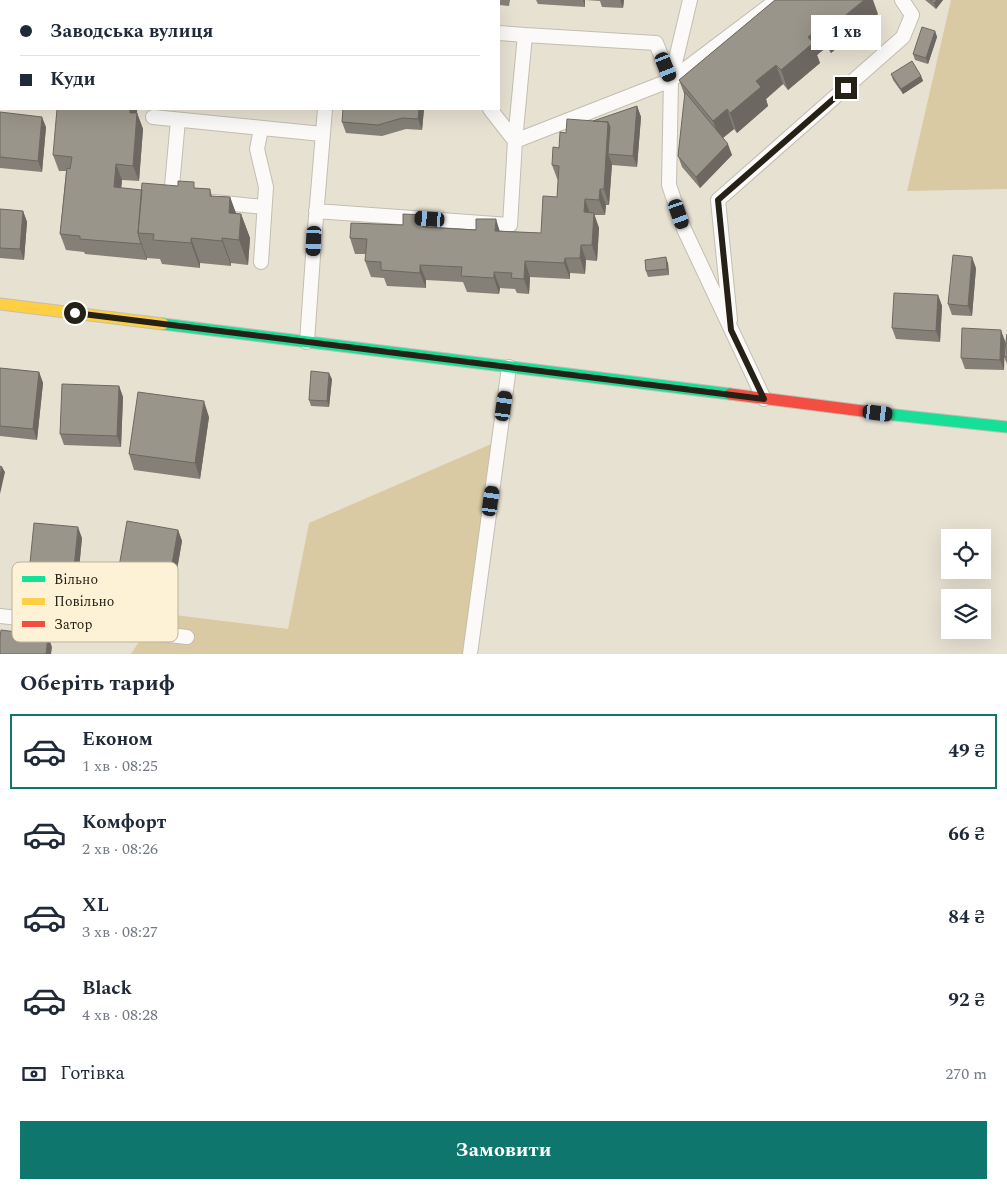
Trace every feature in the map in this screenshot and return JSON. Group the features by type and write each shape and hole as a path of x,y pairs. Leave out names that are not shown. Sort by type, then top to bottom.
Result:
{"main road":[{"path":"0,304 509,368 1007,427"}],"lane":[{"path":"690,0 671,80 669,185 684,229 764,399"},
{"path":"515,141 671,80 778,0"},
{"path":"731,330 718,200 904,37 912,15 902,0"},
{"path":"500,33 656,42 671,80"},
{"path":"316,211 510,225 515,141 525,35"},
{"path":"307,342 325,110"},
{"path":"491,110 515,141"},
{"path":"152,117 322,134"},
{"path":"178,120 171,197 264,207"},
{"path":"261,129 257,149 266,187 261,262"},
{"path":"470,654 509,368"},
{"path":"178,636 187,637"}],"shaded area":[{"path":"951,0 1007,0 1007,189 907,191"},
{"path":"496,442 472,654 131,654 139,642 178,642 178,615 288,629 309,523"}],"building":[{"path":"775,0 864,0 824,33 819,28 808,37 813,43 781,70 776,65 756,81 761,87 730,113 727,109 713,121 679,80"},
{"path":"922,27 935,31 926,58 913,54"},
{"path":"912,61 921,76 901,89 891,74"},
{"path":"685,92 728,144 696,177 678,156"},
{"path":"637,106 633,156 608,154 610,127 608,122 593,121"},
{"path":"57,110 130,110 130,113 137,113 133,166 116,164 114,187 142,190 138,233 141,244 80,239 80,236 60,234 67,168 70,169 72,157 53,155"},
{"path":"343,110 419,110 418,119 402,118 378,125 342,122"},
{"path":"0,112 42,117 38,161 0,157"},
{"path":"567,119 608,122 604,189 600,189 599,200 585,199 584,212 594,213 592,245 581,245 580,258 565,258 564,263 525,261 524,279 511,278 512,273 494,272 494,278 461,276 462,267 420,265 420,273 381,270 381,262 365,261 367,239 350,238 351,223 403,225 403,214 424,215 423,227 476,230 476,219 496,219 495,231 541,233 543,196 557,197 559,166 552,165 553,147 559,148 560,132 566,133"},
{"path":"178,181 194,182 194,188 210,189 210,196 230,197 229,213 241,214 239,240 222,238 222,241 191,238 191,243 153,240 154,234 138,233 142,183 178,186"},
{"path":"0,209 23,211 20,249 0,248"},
{"path":"953,255 972,257 968,306 948,304"},
{"path":"666,257 667,269 646,271 645,260"},
{"path":"894,293 938,295 936,331 892,328"},
{"path":"962,328 1001,330 1000,360 961,358"},
{"path":"1007,334 1007,357 1004,356"},
{"path":"0,368 39,372 33,429 0,426"},
{"path":"311,371 329,373 327,401 309,400"},
{"path":"62,384 119,386 117,436 60,434"},
{"path":"138,392 204,401 195,463 129,454"},
{"path":"127,521 178,530 172,562 120,562"},
{"path":"34,523 78,527 75,562 30,562"},
{"path":"1,630 12,631 12,642 47,642 46,654 0,654"}],"traffic: fast":[{"path":"163,324 730,394"},
{"path":"886,414 1007,427"}],"traffic: slow":[{"path":"0,304 163,324"}],"traffic: jam":[{"path":"730,394 886,414"}],"route":[{"path":"75,313 764,399 731,330 718,200 846,88"}]}
